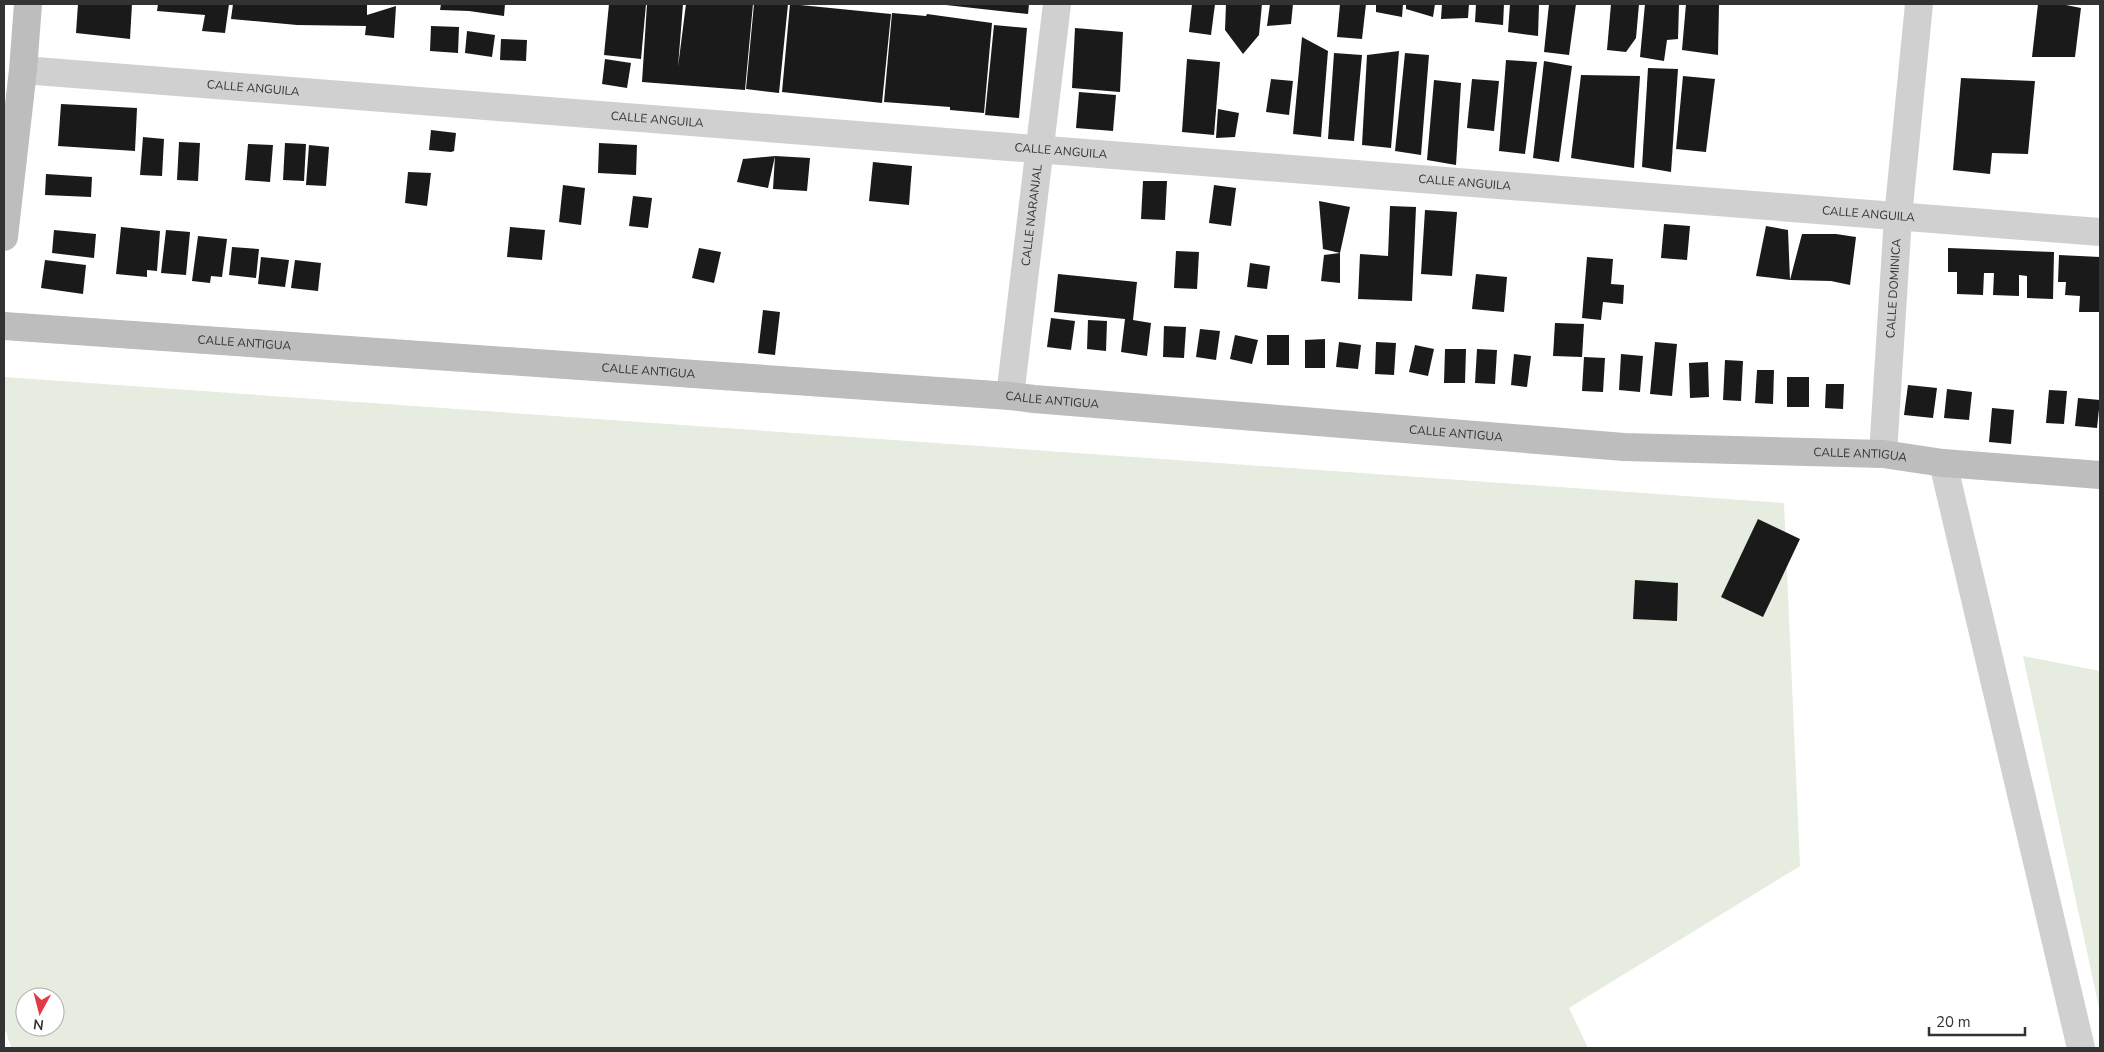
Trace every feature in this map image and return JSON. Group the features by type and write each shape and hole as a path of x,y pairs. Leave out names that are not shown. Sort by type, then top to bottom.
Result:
{"street":[{"path":"4,237 23,70 28,4"},
{"name":"CALLE NARANJAL","path":"1010,396 1057,4"},
{"name":"CALLE DOMINICA","path":"1883,454 1898,217 1919,4"},
{"name":"CALLE ANGUILA","path":"23,70 2100,232"},
{"name":"CALLE ANTIGUA","path":"4,326 1010,396 1624,447 1883,454 1943,463 2100,475"},
{"path":"1943,463 2081,1048"}],"shaded area":[{"path":"4,377 1784,503 1800,866 1569,1008 1588,1048 11,1048 6,1031 4,1032"},
{"path":"2023,656 2100,671 2100,1012"}],"building":[{"path":"78,4 132,4 130,39 76,33"},
{"path":"158,4 229,4 225,33 202,31 205,15 157,11"},
{"path":"233,4 367,4 367,15 396,6 394,38 365,35 366,26 297,25 231,19"},
{"path":"441,4 505,4 504,16 469,11 440,10"},
{"path":"609,4 646,4 641,59 604,55"},
{"path":"647,4 683,4 678,67 686,4 753,4 745,90 642,82"},
{"path":"754,4 788,4 779,93 746,89"},
{"path":"790,4 891,14 882,103 782,92"},
{"path":"937,4 1029,4 1028,14"},
{"path":"1192,4 1215,4 1211,35 1189,32"},
{"path":"1226,4 1262,4 1259,35 1243,54 1225,30"},
{"path":"1270,4 1293,4 1291,24 1267,26"},
{"path":"1340,4 1366,4 1362,39 1337,37"},
{"path":"1376,4 1403,4 1402,17 1376,12"},
{"path":"1406,4 1435,4 1433,17 1406,9"},
{"path":"1442,4 1469,4 1468,18 1441,19"},
{"path":"1476,4 1504,4 1503,25 1475,22"},
{"path":"1510,4 1539,4 1538,36 1508,32"},
{"path":"1549,4 1576,4 1569,55 1544,52"},
{"path":"1611,4 1639,4 1636,38 1626,52 1607,50"},
{"path":"1645,4 1679,4 1678,39 1667,40 1664,61 1640,57"},
{"path":"1686,4 1719,4 1718,55 1682,50"},
{"path":"2038,4 2061,4 2081,8 2075,57 2032,57"},
{"path":"892,13 926,16 927,14 992,23 984,113 950,110 950,107 884,102"},
{"path":"994,25 1027,28 1019,118 985,115"},
{"path":"431,26 459,27 458,53 430,51"},
{"path":"1075,28 1123,32 1120,92 1072,88"},
{"path":"467,31 495,35 492,57 465,53"},
{"path":"1302,37 1328,51 1321,137 1293,134"},
{"path":"501,39 527,40 526,61 500,60"},
{"path":"1399,51 1391,148 1362,145 1367,55"},
{"path":"1334,53 1362,55 1354,141 1328,139"},
{"path":"1405,53 1429,55 1421,155 1395,151"},
{"path":"605,59 631,63 627,88 602,84"},
{"path":"1187,59 1220,62 1214,135 1182,132"},
{"path":"1506,60 1537,62 1525,154 1499,151"},
{"path":"1544,61 1572,66 1559,162 1533,158"},
{"path":"1648,68 1678,69 1671,172 1642,167"},
{"path":"1581,75 1640,76 1634,168 1571,158"},
{"path":"1683,76 1715,79 1706,152 1676,149"},
{"path":"1961,78 2035,81 2028,154 1992,153 1990,174 1953,170"},
{"path":"1271,79 1293,81 1289,115 1266,112"},
{"path":"1472,79 1499,81 1494,131 1467,128"},
{"path":"1434,80 1461,83 1456,165 1427,160"},
{"path":"1079,92 1116,95 1113,131 1076,128"},
{"path":"61,104 137,108 135,151 58,146"},
{"path":"1218,109 1239,113 1235,137 1216,138"},
{"path":"431,130 456,133 454,151 429,150"},
{"path":"143,137 164,139 162,176 140,175"},
{"path":"179,142 200,143 198,181 177,180"},
{"path":"285,143 306,144 304,181 283,180"},
{"path":"599,143 637,145 636,175 598,173"},
{"path":"248,144 273,145 270,182 245,180"},
{"path":"309,145 329,147 326,186 306,185"},
{"path":"775,156 810,158 807,191 773,189"},
{"path":"775,156 768,188 737,182 743,159"},
{"path":"873,162 912,166 909,205 869,201"},
{"path":"408,172 431,173 427,206 405,203"},
{"path":"46,174 92,177 91,197 45,195"},
{"path":"1143,181 1167,181 1165,220 1141,219"},
{"path":"563,185 585,188 581,225 559,222"},
{"path":"1214,185 1236,188 1231,226 1209,223"},
{"path":"633,196 652,198 648,228 629,226"},
{"path":"1319,201 1350,207 1340,253 1323,249"},
{"path":"1390,206 1416,207 1412,301 1358,299 1360,254 1388,256"},
{"path":"1425,210 1457,212 1452,276 1421,274"},
{"path":"1664,224 1690,226 1687,260 1661,258"},
{"path":"1766,226 1788,230 1790,280 1756,276"},
{"path":"121,227 160,231 157,271 147,270 147,277 116,274"},
{"path":"510,227 545,230 542,260 507,257"},
{"path":"54,230 96,234 94,258 52,253"},
{"path":"166,230 190,232 186,275 161,273"},
{"path":"1802,234 1836,234 1856,237 1850,285 1831,281 1790,280"},
{"path":"198,236 227,239 222,277 211,276 210,283 192,281"},
{"path":"232,247 259,249 256,278 229,275"},
{"path":"699,248 721,252 714,283 692,278"},
{"path":"1948,248 2054,252 2053,299 2027,298 2027,276 2019,275 2019,296 1993,295 1994,273 1984,273 1983,295 1957,294 1957,272 1948,272"},
{"path":"1176,251 1199,252 1197,289 1174,288"},
{"path":"1340,253 1340,283 1321,281 1324,255"},
{"path":"2059,255 2100,257 2100,312 2079,312 2080,296 2065,295 2066,282 2058,282"},
{"path":"261,257 289,260 285,287 258,284"},
{"path":"1587,257 1613,259 1611,284 1624,285 1623,304 1603,302 1601,320 1582,318"},
{"path":"45,260 86,265 83,294 41,288"},
{"path":"295,260 321,263 318,291 291,288"},
{"path":"1250,263 1270,266 1267,289 1247,287"},
{"path":"1058,274 1137,282 1133,320 1151,323 1147,356 1121,352 1125,319 1054,312"},
{"path":"1476,274 1507,277 1504,312 1472,309"},
{"path":"763,310 780,312 775,355 758,353"},
{"path":"1051,318 1075,321 1071,350 1047,347"},
{"path":"1088,320 1107,321 1106,351 1087,349"},
{"path":"1555,323 1584,324 1582,357 1553,356"},
{"path":"1164,326 1186,327 1184,358 1163,357"},
{"path":"1200,329 1220,331 1216,360 1196,357"},
{"path":"1235,335 1258,340 1252,364 1230,359"},
{"path":"1267,335 1289,335 1289,365 1267,365"},
{"path":"1325,339 1325,368 1305,368 1305,340"},
{"path":"1339,342 1361,345 1358,369 1336,367"},
{"path":"1376,342 1396,343 1394,375 1375,374"},
{"path":"1655,342 1677,344 1672,396 1650,394"},
{"path":"1415,345 1434,349 1428,376 1409,372"},
{"path":"1445,349 1466,349 1465,383 1444,383"},
{"path":"1477,349 1497,350 1495,384 1475,383"},
{"path":"1514,354 1531,356 1527,387 1511,385"},
{"path":"1621,354 1643,356 1640,392 1619,390"},
{"path":"1584,357 1605,358 1603,392 1582,391"},
{"path":"1725,360 1743,361 1741,401 1723,400"},
{"path":"1708,362 1709,397 1690,398 1689,363"},
{"path":"1757,370 1774,370 1773,404 1755,403"},
{"path":"1787,377 1809,377 1809,407 1787,407"},
{"path":"1826,384 1844,384 1843,409 1825,408"},
{"path":"1908,385 1937,388 1933,418 1904,415"},
{"path":"1947,389 1972,392 1969,420 1944,418"},
{"path":"2049,390 2067,391 2064,424 2046,423"},
{"path":"2078,398 2100,400 2097,428 2075,426"},
{"path":"1992,408 2014,410 2011,444 1989,442"},
{"path":"1758,519 1800,539 1763,617 1721,597"},
{"path":"1635,580 1678,583 1677,621 1633,619"}]}
